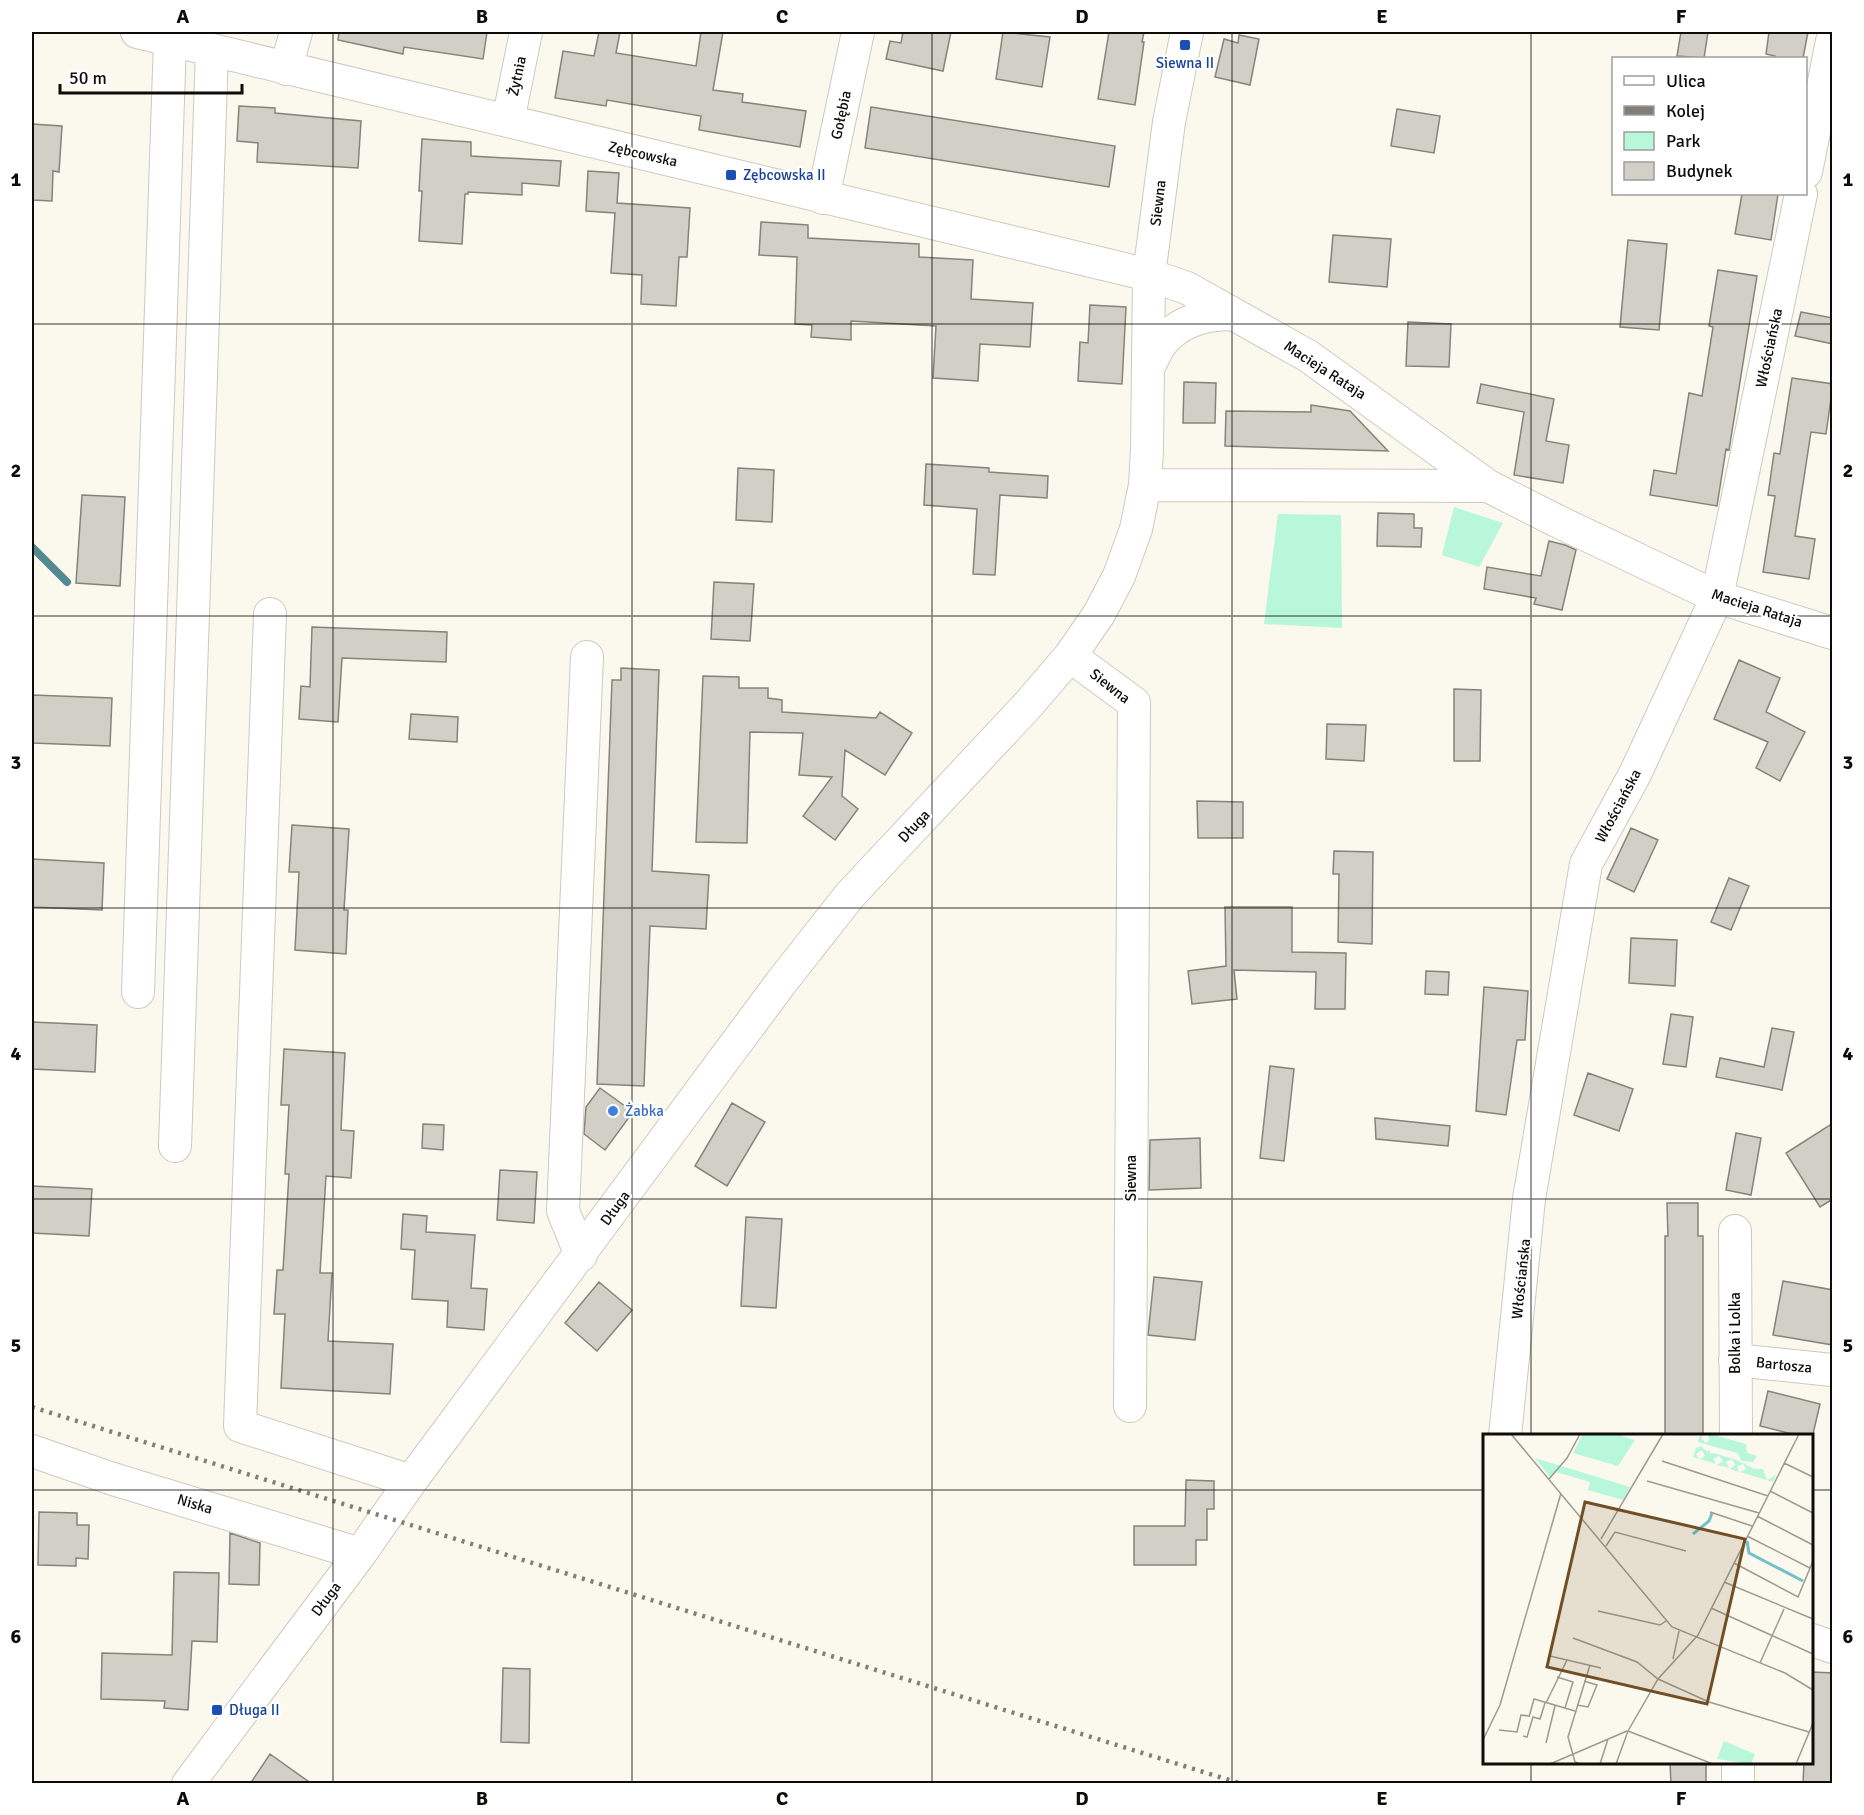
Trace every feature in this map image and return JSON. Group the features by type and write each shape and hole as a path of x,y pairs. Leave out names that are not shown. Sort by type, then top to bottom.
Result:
{"street":[{"name":"Zębcowska","path":"136,32 1149,276"},
{"path":"286,69 296,32"},
{"name":"Żytnia","path":"508,121 526,32"},
{"name":"Gołębia","path":"824,198 858,32"},
{"name":"Siewna","path":"1130,1406 1134,703 1070,656 1099,614 1119,576 1136,529 1145,485 1149,276 1169,122 1187,32"},
{"path":"138,992 170,40"},
{"path":"1807,167 1833,41"},
{"path":"175,1146 212,50"},
{"name":"Włościańska","path":"1504,1434 1529,1199 1586,864 1635,774 1717,597 1801,195"},
{"name":"Macieja Rataja","path":"1149,276 1187,288 1308,356 1488,486 1557,522 1717,597 1833,633"},
{"path":"1149,366 1160,345 1183,325 1209,314 1232,314"},
{"name":"Macieja Rataja","path":"1145,485 1488,486"},
{"path":"270,614 240,1426 411,1481"},
{"name":"Długa","path":"188,1784 780,984 850,895 1027,706 1070,656"},
{"path":"581,1255 563,1211 587,657"},
{"name":"Bolka i Lolka","path":"1735,1231 1736,1434"},
{"name":"Bartosza","path":"1735,1360 1833,1370"},
{"name":"Niska","path":"32,1451 113,1479 360,1554"},
{"path":"1813,1640 1833,1647"},
{"path":"1738,1764 1738,1784"}],"green space":[{"path":"1454,507 1503,523 1479,567 1442,555"},
{"path":"1278,514 1341,515 1342,628 1264,624"}],"building":[{"path":"339,32 487,32 483,59 404,47 403,54 338,40"},
{"path":"599,32 620,32 616,53 696,66 701,32 723,32 713,90 743,94 742,102 806,111 800,147 699,130 701,116 607,100 606,106 555,98 563,51 594,56"},
{"path":"903,32 951,32 943,71 886,59 890,41 901,43"},
{"path":"1003,32 1050,37 1042,87 996,79"},
{"path":"1109,32 1144,32 1135,105 1098,99"},
{"path":"1681,32 1708,32 1704,57 1677,56"},
{"path":"1769,32 1808,32 1803,57 1775,57 1766,54"},
{"path":"1239,35 1259,39 1250,85 1215,77 1224,39 1238,43"},
{"path":"239,106 275,108 275,113 361,121 358,168 257,162 258,143 237,141"},
{"path":"871,107 1115,146 1109,187 865,148"},
{"path":"1397,109 1440,116 1434,153 1391,146"},
{"path":"32,124 62,126 59,172 53,171 52,201 32,200"},
{"path":"422,139 471,142 471,156 561,161 559,186 522,183 522,195 468,192 465,194 462,244 419,241"},
{"path":"588,171 619,173 617,203 690,208 687,257 679,257 676,306 641,304 642,275 611,273 615,213 586,211"},
{"path":"1742,195 1778,195 1771,240 1735,234"},
{"path":"761,222 808,225 808,238 919,244 919,257 973,260 971,299 1033,303 1030,347 980,344 978,381 933,378 936,326 851,321 851,340 811,337 812,325 795,324 797,257 759,255"},
{"path":"1333,235 1391,239 1387,287 1329,282"},
{"path":"1628,240 1667,244 1659,330 1620,327"},
{"path":"1718,270 1757,276 1729,450 1726,449 1717,506 1650,495 1654,470 1676,474 1689,393 1702,396 1713,327 1709,326"},
{"path":"1090,305 1126,307 1122,384 1078,381 1080,342 1088,343"},
{"path":"1801,312 1833,318 1833,344 1795,336"},
{"path":"1408,322 1451,324 1449,367 1406,366"},
{"path":"1792,378 1833,384 1826,434 1811,432 1795,536 1815,539 1809,579 1763,572 1775,496 1768,495 1774,453 1780,454"},
{"path":"1184,382 1216,383 1215,423 1183,423"},
{"path":"1481,384 1554,399 1546,441 1569,445 1563,483 1514,475 1524,412 1477,403"},
{"path":"1311,405 1350,411 1388,451 1225,446 1226,411 1311,412"},
{"path":"926,464 989,468 989,472 1048,476 1047,498 1000,495 995,575 973,574 977,509 924,505"},
{"path":"738,468 774,470 772,522 736,520"},
{"path":"82,495 125,497 120,586 76,583"},
{"path":"1378,513 1414,514 1414,528 1422,528 1421,547 1377,546"},
{"path":"1549,541 1576,550 1562,610 1534,604 1536,598 1484,589 1487,567 1541,576"},
{"path":"714,582 754,584 750,641 711,639"},
{"path":"312,627 447,632 446,662 342,658 338,722 299,719 301,686 310,687"},
{"path":"1739,660 1780,678 1766,712 1805,732 1780,781 1756,768 1768,742 1714,719"},
{"path":"621,668 659,670 652,871 709,875 706,929 650,926 644,1086 597,1084 612,680 621,680"},
{"path":"703,676 739,677 739,688 768,688 768,698 782,700 782,712 876,718 880,712 912,733 885,775 845,750 842,796 858,809 835,840 803,816 832,777 799,775 803,733 750,732 747,843 696,842"},
{"path":"1454,689 1481,690 1480,761 1454,761"},
{"path":"32,695 112,698 110,746 32,743"},
{"path":"411,714 458,717 457,742 409,739"},
{"path":"1327,724 1366,725 1364,761 1326,759"},
{"path":"1197,801 1243,802 1243,838 1198,838"},
{"path":"292,825 349,829 344,910 348,910 346,954 295,950 299,872 289,872"},
{"path":"1631,828 1658,840 1634,892 1607,879"},
{"path":"1334,851 1373,852 1372,944 1338,942 1339,874 1333,874"},
{"path":"32,859 104,863 102,910 32,907"},
{"path":"1729,878 1749,886 1731,930 1711,922"},
{"path":"1225,907 1292,907 1292,952 1346,953 1345,1009 1315,1009 1316,972 1234,970 1237,999 1192,1004 1188,971 1226,966"},
{"path":"1631,938 1677,940 1675,986 1629,983"},
{"path":"1426,971 1449,972 1448,995 1425,994"},
{"path":"1484,987 1528,991 1525,1040 1517,1040 1506,1115 1476,1111"},
{"path":"1671,1014 1693,1017 1686,1067 1663,1064"},
{"path":"32,1022 97,1025 95,1072 32,1069"},
{"path":"1772,1028 1794,1032 1782,1090 1716,1077 1720,1058 1764,1067"},
{"path":"284,1049 345,1053 341,1130 354,1131 351,1178 326,1176 320,1273 332,1273 328,1341 393,1344 390,1394 281,1388 285,1314 274,1314 277,1270 283,1270 289,1174 285,1174 289,1105 281,1105"},
{"path":"1270,1066 1294,1069 1284,1161 1260,1158"},
{"path":"1588,1073 1633,1089 1619,1131 1574,1115"},
{"path":"600,1088 633,1112 605,1150 584,1134 586,1107"},
{"path":"732,1103 765,1122 727,1186 695,1166"},
{"path":"1375,1118 1450,1126 1448,1146 1376,1139"},
{"path":"1833,1123 1833,1199 1820,1207 1786,1153"},
{"path":"423,1124 444,1125 443,1150 422,1148"},
{"path":"1736,1133 1761,1138 1751,1195 1726,1190"},
{"path":"1200,1138 1201,1188 1149,1190 1150,1140"},
{"path":"500,1170 537,1172 534,1223 497,1220"},
{"path":"32,1186 92,1189 89,1236 32,1233"},
{"path":"1667,1203 1698,1203 1698,1236 1703,1236 1703,1434 1665,1434 1665,1236 1668,1236"},
{"path":"403,1214 427,1216 426,1232 475,1235 471,1288 487,1289 484,1330 447,1327 448,1301 412,1299 415,1250 401,1249"},
{"path":"746,1217 782,1219 776,1308 741,1306"},
{"path":"1154,1277 1202,1282 1195,1340 1148,1335"},
{"path":"1783,1281 1833,1290 1833,1345 1773,1335"},
{"path":"599,1282 632,1310 597,1351 565,1323"},
{"path":"1768,1391 1820,1404 1813,1434 1792,1434 1760,1426"},
{"path":"1186,1480 1214,1481 1214,1509 1207,1509 1207,1540 1196,1540 1196,1565 1134,1565 1134,1526 1185,1526"},
{"path":"39,1512 77,1513 77,1525 89,1525 88,1559 76,1558 76,1566 38,1565"},
{"path":"230,1533 260,1543 259,1585 229,1584"},
{"path":"174,1572 219,1573 217,1642 192,1641 188,1710 164,1708 165,1701 101,1699 102,1653 172,1655"},
{"path":"503,1668 530,1669 529,1743 501,1742"},
{"path":"1813,1672 1833,1673 1833,1784 1803,1784 1804,1764 1813,1764"},
{"path":"270,1754 312,1784 250,1784"},
{"path":"1670,1764 1706,1764 1706,1784 1671,1784"}],"waterway":[{"path":"32,547 67,582"}],"railway":[{"path":"32,1407 1242,1784"}],"place":[{"name":"Siewna II","path":"1185,45"},
{"name":"Zębcowska II","path":"731,175"},
{"name":"Żabka","path":"613,1111"},
{"name":"Długa II","path":"217,1710"}]}
